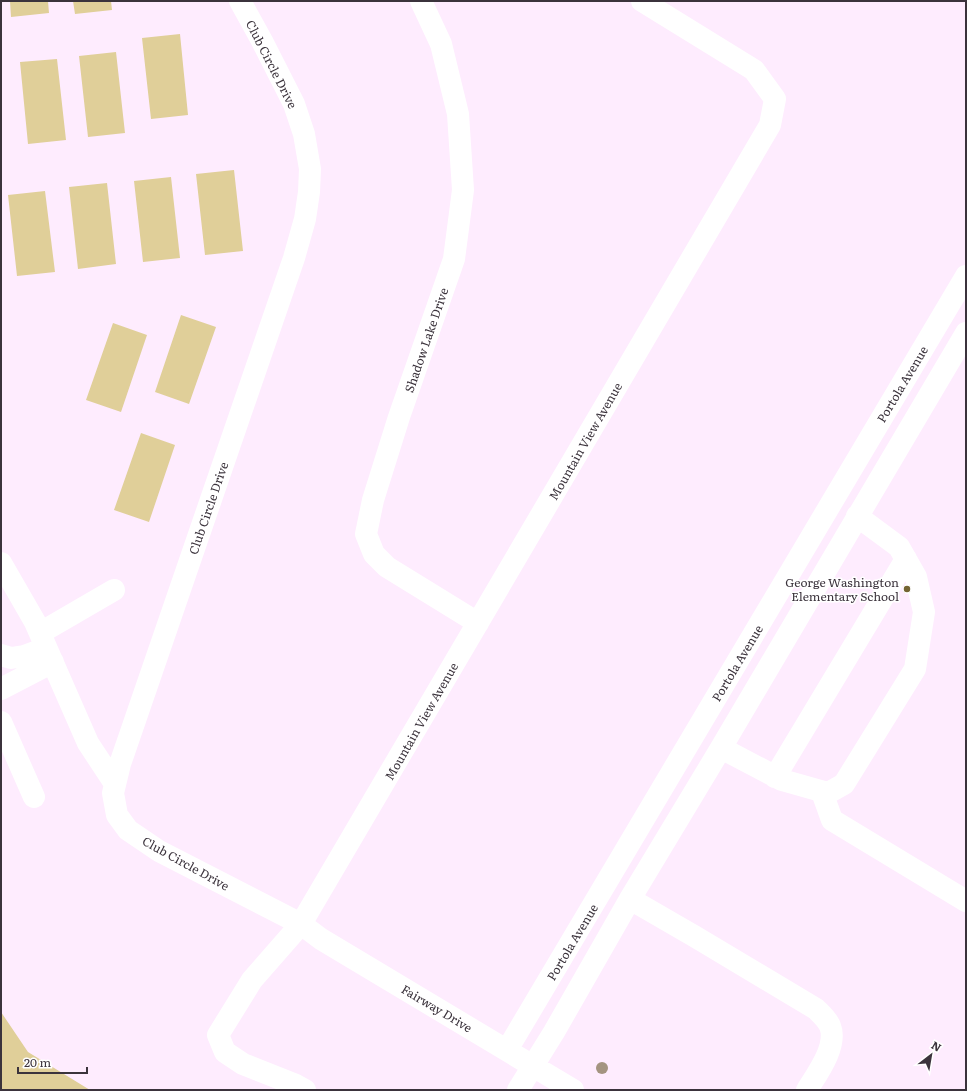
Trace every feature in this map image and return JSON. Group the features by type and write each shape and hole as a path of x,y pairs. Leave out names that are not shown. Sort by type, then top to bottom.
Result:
{"street":[{"name":"Club Circle Drive","path":"240,1 294,104 304,134 310,169 310,192 305,219 294,258 120,764 113,793 117,815 128,830 159,851 301,924"},
{"name":"Shadow Lake Drive","path":"421,1 441,44 458,114 464,190 454,259 399,417 373,500 366,534 374,554 387,567 478,624"},
{"name":"Mountain View Avenue","path":"305,1090 243,1064 225,1052 218,1035 252,980 301,924 770,125 775,99 754,70 642,1"},
{"name":"Portola Avenue","path":"507,1050 966,276"},
{"path":"518,1090 630,899 722,748 857,516 963,343"},
{"path":"722,748 782,780 828,793 844,784 915,669 924,612 916,577 899,547 857,516"},
{"path":"775,777 906,560"},
{"path":"1,563 35,622 88,743 115,784"},
{"path":"1,688 114,590"},
{"path":"1,655 11,658 24,656 46,648"},
{"path":"1,722 34,797"},
{"path":"822,792 832,820 966,901"},
{"path":"630,899 816,1009 824,1016 830,1026 832,1041 824,1061 807,1090"},
{"name":"Fairway Drive","path":"301,924 321,939 574,1090"}],"shaded area":[{"path":"10,1 48,1 49,13 11,17"},
{"path":"73,1 111,1 112,10 75,14"},
{"path":"180,34 188,115 151,119 142,38"},
{"path":"116,52 125,133 88,137 79,56"},
{"path":"57,59 66,140 28,144 20,62"},
{"path":"234,170 243,251 205,255 196,174"},
{"path":"171,177 180,258 143,262 134,181"},
{"path":"107,183 116,264 78,269 69,187"},
{"path":"45,191 55,272 17,276 8,195"},
{"path":"181,315 216,327 189,404 155,392"},
{"path":"113,323 147,335 121,412 86,400"},
{"path":"141,433 175,445 149,522 114,510"},
{"path":"1,1012 28,1052 90,1090 1,1090"}],"place":[{"name":"George Washington Elementary School","path":"907,589"}]}
